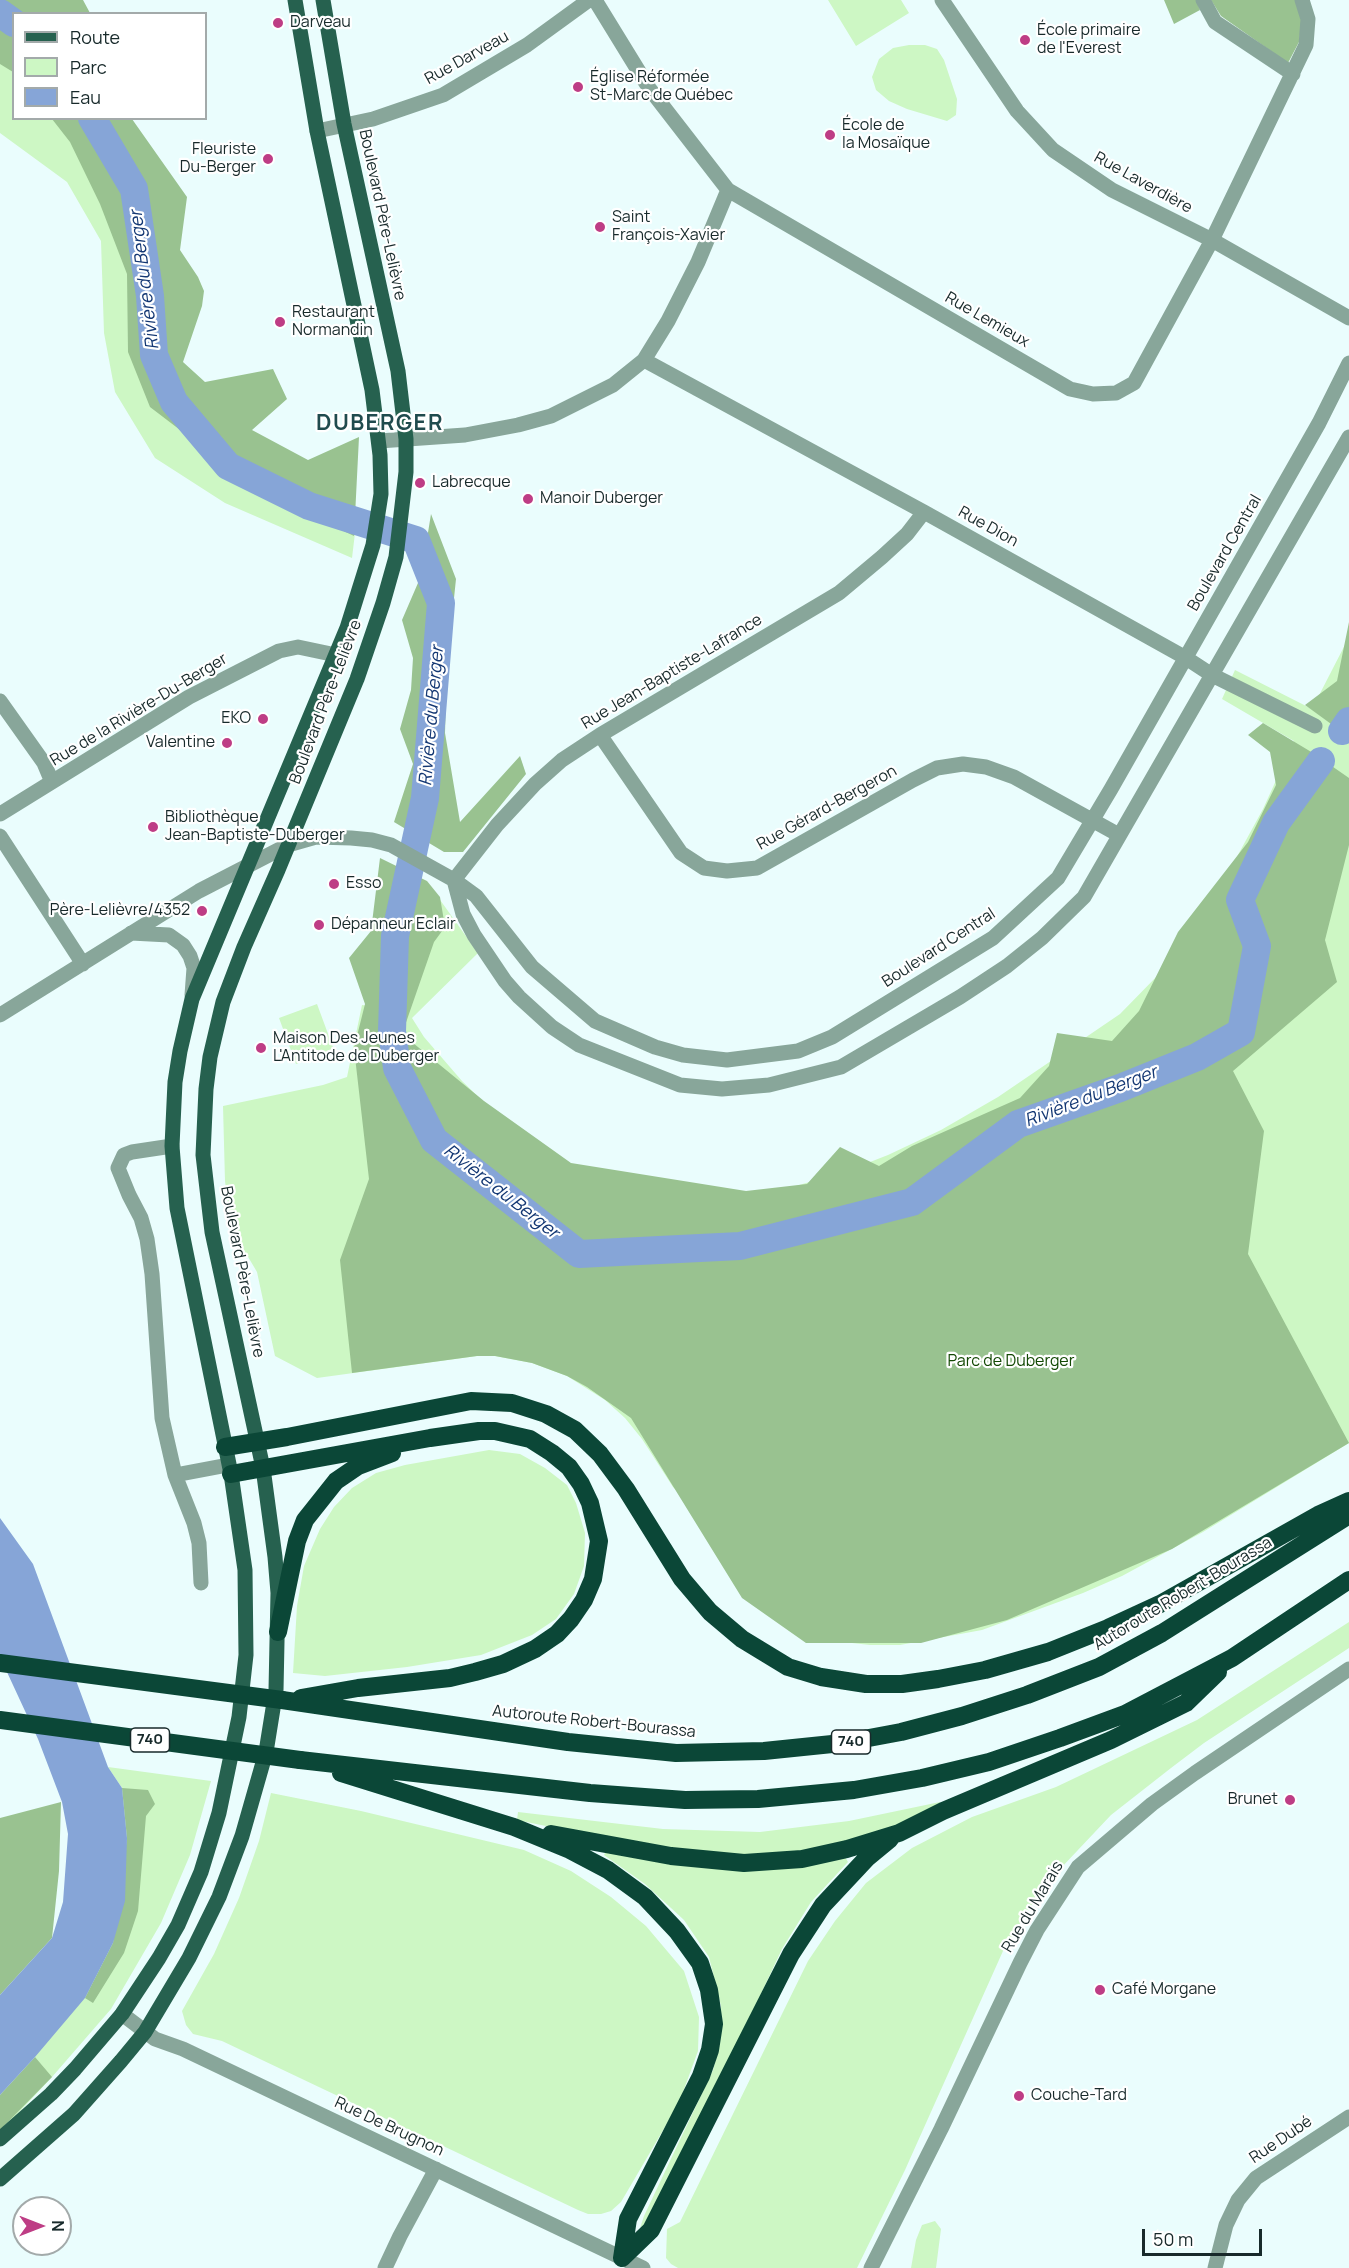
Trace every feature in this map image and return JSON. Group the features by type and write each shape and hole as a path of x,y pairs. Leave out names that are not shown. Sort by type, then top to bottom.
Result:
{"highway":[{"path":"225,1447 471,1401 513,1403 546,1414 575,1430 600,1454 626,1490 682,1579 710,1612 742,1639 788,1667 821,1677 866,1684 902,1684 938,1679 985,1670 1048,1652 1160,1604 1318,1515 1349,1501"},
{"path":"230,1470 263,1468 479,1431 510,1433 530,1439 552,1453 568,1467 581,1484 590,1503 598,1541 593,1579 584,1600 557,1634 535,1649 503,1664 450,1678 358,1688 302,1701"},
{"path":"278,1632 297,1541 305,1520 320,1499 336,1481 358,1467 430,1438"},
{"name":"Autoroute Robert-Bourassa","path":"0,1663 302,1701 568,1742 676,1753 764,1751 865,1739 901,1732 962,1716 1027,1695 1099,1667 1162,1633 1349,1515"},
{"name":"740","path":"0,1720 300,1760 590,1793 685,1800 758,1799 854,1790 922,1778 989,1762 1125,1714 1232,1658 1349,1580"},
{"path":"622,2258 651,2230 797,1944 823,1905 867,1858 899,1833 943,1811 1155,1719 1186,1702 1232,1658"},
{"path":"300,1760 514,1827 570,1850 608,1870 645,1897 677,1931 700,1963 709,1990 714,2024 710,2050 701,2076 628,2219 622,2258"},
{"path":"514,1827 671,1856 744,1863 802,1859 899,1833"}],"main road":[{"name":"Boulevard Père-Lelièvre","path":"0,2139 51,2094 122,2014 169,1941 201,1872 219,1813 235,1743 246,1655 246,1596 242,1546 230,1470 177,1208 172,1146 175,1082 192,999 336,655 370,556 377,527 381,494 379,441 367,360 317,131 295,0"},
{"name":"Boulevard Père-Lelièvre","path":"0,2179 74,2114 145,2032 194,1949 219,1897 242,1836 266,1752 276,1690 278,1632 275,1557 263,1468 213,1232 203,1155 210,1057 220,1011 244,947 357,679 383,603 393,565 404,497 406,439 398,371 344,124 323,0"}],"street":[{"name":"Rue Darveau","path":"317,131 373,119 443,95 526,45 589,0"},
{"name":"Rue Lemieux","path":"595,0 649,88 729,190 1070,389 1093,394 1116,393 1134,383 1212,240 1306,45 1308,19 1302,0"},
{"name":"Rue Laverdière","path":"942,0 1017,111 1053,150 1112,190 1212,240 1349,318"},
{"path":"1203,0 1215,22 1293,74"},
{"path":"379,441 465,435 551,416 613,385 644,360 668,321 698,262 729,190"},
{"name":"Rue Dion","path":"644,360 924,512 1186,658 1212,675 1316,726"},
{"name":"Boulevard Central","path":"0,1015 199,891 288,845 316,837 372,840 391,845 454,880 476,896 532,967 595,1021 655,1047 682,1056 727,1060 798,1051 832,1037 993,938 1058,878 1319,423 1349,363"},
{"path":"454,880 463,914 474,935 505,981 552,1027 579,1046 680,1084 722,1089 769,1085 841,1067 1008,966 1042,938 1084,897 1349,437"},
{"name":"Rue Jean-Baptiste-Lafrance","path":"454,880 497,825 535,784 562,760 839,593 907,534 924,512"},
{"name":"Rue de la Rivière-Du-Berger","path":"0,814 189,697 279,651 298,647 336,655"},
{"path":"0,701 44,763 52,782"},
{"name":"Rue Gérard-Bergeron","path":"600,735 681,853 704,868 728,872 757,868 913,780 937,768 963,764 987,767 1014,777 1119,835"},
{"path":"0,836 83,964"},
{"path":"131,933 169,935 183,945 194,968 192,999"},
{"path":"172,1146 124,1155 118,1168 141,1218 147,1239 152,1274 162,1418 175,1475 194,1523 199,1543 201,1583"},
{"path":"175,1475 230,1470"},
{"name":"Rue du Marais","path":"871,2268 1037,1930 1078,1867 1152,1804 1349,1669"},
{"name":"Rue De Brugnon","path":"122,2014 155,2038 183,2049 643,2268"},
{"name":"Rue Dubé","path":"1215,2268 1226,2225 1238,2200 1256,2178 1349,2117"},
{"path":"385,2268 436,2169"}],"green space":[{"path":"0,0 83,0 89,12 12,12 12,71 0,64"},
{"path":"828,0 901,0 909,13 856,46"},
{"path":"1164,0 1196,0 1200,10 1174,24"},
{"path":"1211,0 1295,0 1302,19 1299,42 1288,63 1221,16"},
{"path":"0,8 12,17 12,120 96,120 161,351 313,495 358,508 352,558 225,503 155,458 115,392 104,333 101,241 67,182 0,133"},
{"path":"925,45 937,49 944,60 957,99 956,115 947,121 907,109 889,101 876,90 872,77 879,59 893,48"},
{"path":"53,120 133,120 187,197 180,250 198,277 204,291 202,306 183,362 205,382 273,369 287,399 252,430 308,460 359,437 354,536 260,491 150,407 128,352 127,274 100,204 70,142"},
{"path":"431,514 456,579 447,665 445,733 460,822 520,756 526,774 463,852 444,852 394,822 413,764 400,729 411,690 413,658 402,620 421,576"},
{"path":"1349,622 1349,737 1305,705 1337,681"},
{"name":"Parc de Duberger","path":"1349,637 1349,1443 1203,1532 1122,1576 1083,1593 982,1630 900,1645 870,1645 834,1641 673,1487 642,1439 625,1418 605,1400 567,1376 532,1363 495,1356 477,1356 317,1378 275,1356 257,1272 231,1228 225,1181 223,1106 323,1085 347,1077 362,1005 392,1009 428,883 478,953 412,1018 424,1037 462,1081 494,1112 560,1167 756,1194 789,1188 847,1171 941,1130 998,1097 1120,1014 1161,972 1227,875 1263,809 1294,741 1222,699 1235,670 1312,709"},
{"name":"Parc de Duberger","path":"1263,723 1349,778 1349,845 1325,940 1337,982 1233,1071 1264,1131 1248,1254 1349,1443 1172,1549 1007,1620 921,1643 806,1643 742,1598 631,1418 587,1387 567,1376 532,1363 495,1356 477,1356 352,1373 340,1260 369,1179 354,1048 365,1004 349,958 371,931 380,858 427,881 440,897 445,927 434,942 402,1034 484,1101 571,1163 746,1191 807,1184 840,1147 879,1166 912,1146 1020,1098 1049,1066 1057,1033 1112,1041 1139,1011 1178,932 1248,842 1276,785 1270,752 1248,735"},
{"path":"317,1004 334,1050 296,1064 279,1018"},
{"path":"489,1450 520,1454 545,1468 567,1485 576,1503 585,1533 584,1566 574,1594 556,1619 532,1635 481,1655 407,1667 325,1676 293,1673 297,1606 304,1566 320,1529 334,1507 352,1488 376,1473 405,1465"},
{"path":"1349,1622 1349,1648 1204,1743 1171,1768 1111,1815 1044,1886 1003,1951 905,2170 857,2268 678,2268 671,2264 666,2258 667,2229 680,2222 808,1961 835,1921 866,1883 912,1848 972,1817 1056,1787 1197,1720"},
{"path":"108,1767 211,1781 190,1855 161,1923 111,2009 7,2125 0,2095 35,2057 122,1788"},
{"path":"122,1788 148,1790 155,1804 146,1816 138,1911 124,1953 93,2003 85,1998 113,1943 127,1838"},
{"path":"271,1793 361,1811 524,1850 571,1871 611,1897 646,1926 684,1971 699,2017 698,2051 679,2103 621,2202 611,2211 588,2214 578,2210 222,2041 193,2034 186,2025 182,2011 214,1954 239,1898 259,1841"},
{"path":"61,1802 59,1871 52,1938 0,1995 0,1818"},
{"path":"940,1802 943,1812 810,1856 744,1858 666,1851 517,1820 518,1812 663,1829 760,1832 849,1821"},
{"path":"608,1847 694,1866 844,1855 848,1862 811,1902 782,1949 732,2056 648,2221 640,2228 713,2070 720,2043 721,2006 709,1957 684,1920 645,1884 604,1855"},
{"path":"35,2057 52,2077 0,2130 0,2095"},
{"path":"935,2221 941,2229 936,2268 911,2268 916,2240 922,2225"}],"water":[{"path":"0,1518 33,1564 108,1767 122,1788 127,1838 125,1901 113,1943 85,1998 0,2095 0,1995 52,1938 63,1902 68,1834 62,1802 38,1739 0,1657"}],"waterway":[{"name":"Rivière du Berger","path":"0,13 12,22"},
{"name":"Rivière du Berger","path":"93,120 134,189 150,296 154,355 174,402 228,466 309,506 416,540 441,603 425,798 395,936 392,1031 397,1068 434,1140 579,1254 740,1246 912,1202 1018,1124 1120,1088 1197,1057 1241,1032 1257,946 1240,900 1276,823 1321,761"},
{"name":"Rivière du Berger","path":"1342,731 1349,721"}],"place":[{"name":"Darveau","path":"278,23"},
{"name":"École primaire de l'Everest","path":"1025,40"},
{"name":"Église Réformée St-Marc de Québec","path":"578,87"},
{"name":"École de la Mosaïque","path":"830,135"},
{"name":"Fleuriste Du-Berger","path":"268,159"},
{"name":"Saint François-Xavier","path":"600,227"},
{"name":"Restaurant Normandin","path":"280,322"},
{"name":"Labrecque","path":"420,483"},
{"name":"Manoir Duberger","path":"528,499"},
{"name":"EKO","path":"263,719"},
{"name":"Valentine","path":"227,743"},
{"name":"Bibliothèque Jean-Baptiste-Duberger","path":"153,827"},
{"name":"Esso","path":"334,884"},
{"name":"Père-Lelièvre/4352","path":"202,911"},
{"name":"Dépanneur Eclair","path":"319,925"},
{"name":"Maison Des Jeunes L'Antitode de Duberger","path":"261,1048"},
{"name":"Brunet","path":"1290,1800"},
{"name":"Café Morgane","path":"1100,1990"},
{"name":"Couche-Tard","path":"1019,2096"}],"district":[{"name":"DUBERGER","path":"380,424"}]}
